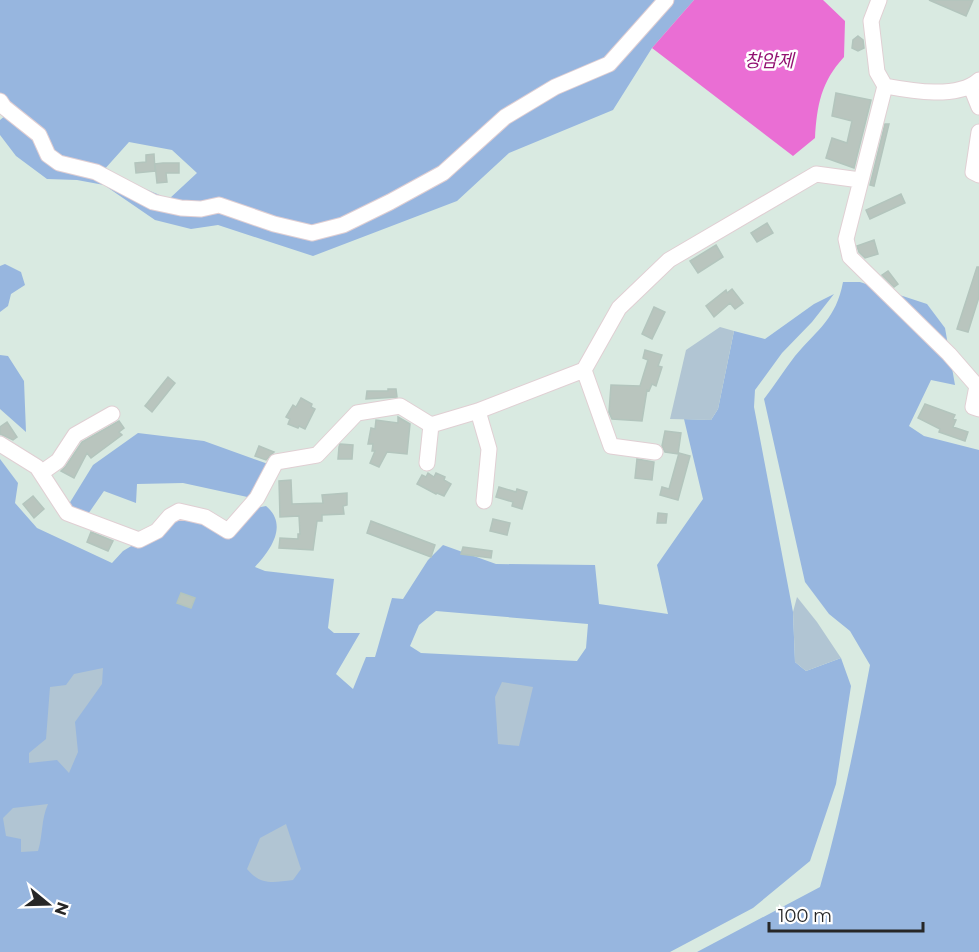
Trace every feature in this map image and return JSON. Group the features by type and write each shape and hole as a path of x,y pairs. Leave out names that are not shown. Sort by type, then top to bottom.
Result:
{"street":[{"path":"0,101 4,107 39,135 48,155 59,163 96,172 153,202 181,208 201,209 219,205 274,224 312,233 343,225 444,173 505,117 555,87 609,64 666,0"},
{"path":"879,0 871,21 877,72 885,87 846,239 849,257 949,354 978,386 974,407 979,409"},
{"path":"885,87 925,93 975,84 979,107"},
{"path":"979,132 973,172 979,175"},
{"path":"0,444 37,467 68,513 139,540 157,531 170,516 179,511 205,518 228,531 257,498 276,462 317,455 357,413 400,406 431,425 478,411 584,370 619,308 669,260 816,174 860,180"},
{"path":"584,370 611,446 655,452"},
{"path":"478,411 489,449 484,501"},
{"path":"41,473 58,461 75,435 112,414"},
{"path":"427,463 431,425"}],"shaded area":[{"path":"0,0 694,0 652,48 613,110 509,153 457,201 313,256 218,225 191,229 155,220 104,185 77,180 47,179 16,156 0,135 0,120 6,115 0,110","holes":["129,142 172,150 197,173 169,199 103,171"]},
{"path":"5,264 21,272 25,285 11,294 8,306 0,312 0,266"},
{"path":"843,282 860,282 927,304 945,328 955,385 931,380 909,426 924,436 979,450 979,952 697,952 820,887 848,777 870,665 850,631 829,614 805,582 764,399 795,356 831,315"},
{"path":"834,294 812,322 782,353 755,390 754,407 793,612 795,662 806,671 841,658 851,686 836,784 810,861 753,908 670,952 0,952 0,459 18,483 15,503 37,528 112,563 123,551 183,515 232,537 256,508 266,506 273,513 277,529 271,546 255,567 265,571 334,579 328,628 334,633 360,633 336,674 353,689 366,657 375,657 392,598 403,599 428,560 443,545 496,564 595,565 599,604 668,614 657,565 703,499 684,419 711,420 718,409 734,331 765,339 814,304","holes":["436,611 588,624 586,648 577,661 421,653 410,646 419,625"]},
{"path":"720,327 734,331 718,409 711,420 670,419 686,350"},
{"path":"0,355 8,356 24,381 26,432 0,409"},
{"path":"138,433 204,441 271,465 252,498 183,483 137,484 136,503 104,491 86,517 69,504 93,465"},
{"path":"797,597 841,658 806,671 795,662 793,612"},
{"path":"103,668 102,684 75,722 78,752 69,773 57,760 29,763 29,753 46,739 50,687 66,685 74,674"},
{"path":"502,682 533,687 519,746 498,744 495,697"},
{"path":"48,804 38,851 21,852 21,839 6,836 3,818 13,808"},
{"path":"286,824 301,869 293,880 268,882 257,878 247,869 260,838"}],"water":[{"name":"창암제","path":"694,0 823,0 845,21 844,57 825,85 817,115 815,138 793,156 652,48"}],"building":[{"path":"929,0 973,0 966,16"},
{"path":"858,36 863,40 864,48 858,51 852,48 853,40"},
{"path":"836,93 871,100 854,168 826,158 832,138 847,143 852,121 832,116"},
{"path":"885,124 889,124 874,186 870,185"},
{"path":"154,154 155,171 136,173 135,163 146,162 146,155"},
{"path":"179,163 179,173 166,173 167,182 157,183 155,164"},
{"path":"901,194 905,203 870,219 866,210"},
{"path":"767,223 773,233 757,242 751,233"},
{"path":"874,240 878,254 865,258 857,246"},
{"path":"716,245 723,257 698,273 690,261"},
{"path":"977,267 979,267 979,297 968,332 957,329"},
{"path":"888,271 898,284 894,287 882,275"},
{"path":"732,289 743,303 735,309 730,303 714,317 706,306 726,290 727,293"},
{"path":"654,307 665,312 652,339 642,334"},
{"path":"645,350 662,355 658,366 662,367 656,386 652,384 649,391 647,390 642,421 612,419 609,412 611,385 640,386 648,360 643,358"},
{"path":"168,377 175,383 152,412 145,406"},
{"path":"388,389 396,389 397,397 366,399 367,391 388,391"},
{"path":"301,398 312,404 311,407 315,409 305,429 288,424 290,419 286,417 293,405 296,407"},
{"path":"925,404 955,415 953,419 956,420 953,427 968,432 965,441 939,432 940,429 918,418"},
{"path":"398,417 410,424 407,454 387,452 379,467 370,463 375,451 372,451 373,444 368,444 371,428 375,429 376,420 398,423"},
{"path":"119,421 124,428 119,432 122,435 91,458 87,453 74,478 61,471 82,442"},
{"path":"7,422 17,437 13,440 0,434 0,427"},
{"path":"665,431 681,433 678,454 665,452 662,446"},
{"path":"340,444 353,445 352,459 338,459"},
{"path":"259,446 274,452 266,460 255,456"},
{"path":"679,453 690,456 678,500 660,495 662,487 669,489"},
{"path":"637,459 654,462 652,480 635,478"},
{"path":"428,473 434,477 436,473 445,477 444,480 451,484 444,496 417,484 422,475 426,477"},
{"path":"291,480 292,504 323,503 322,495 347,493 347,505 343,506 344,514 322,515 322,521 317,521 313,550 279,548 280,538 298,539 298,534 300,534 299,516 280,517 279,481"},
{"path":"499,487 516,492 517,489 527,492 522,509 512,506 513,502 496,497"},
{"path":"33,496 44,509 34,518 23,504"},
{"path":"658,513 667,514 666,523 657,523"},
{"path":"493,519 510,523 507,535 490,531"},
{"path":"371,521 435,545 431,557 367,533"},
{"path":"91,532 113,541 108,551 87,542"},
{"path":"463,547 492,551 491,558 461,554"},
{"path":"181,593 195,598 191,608 177,603"}]}
